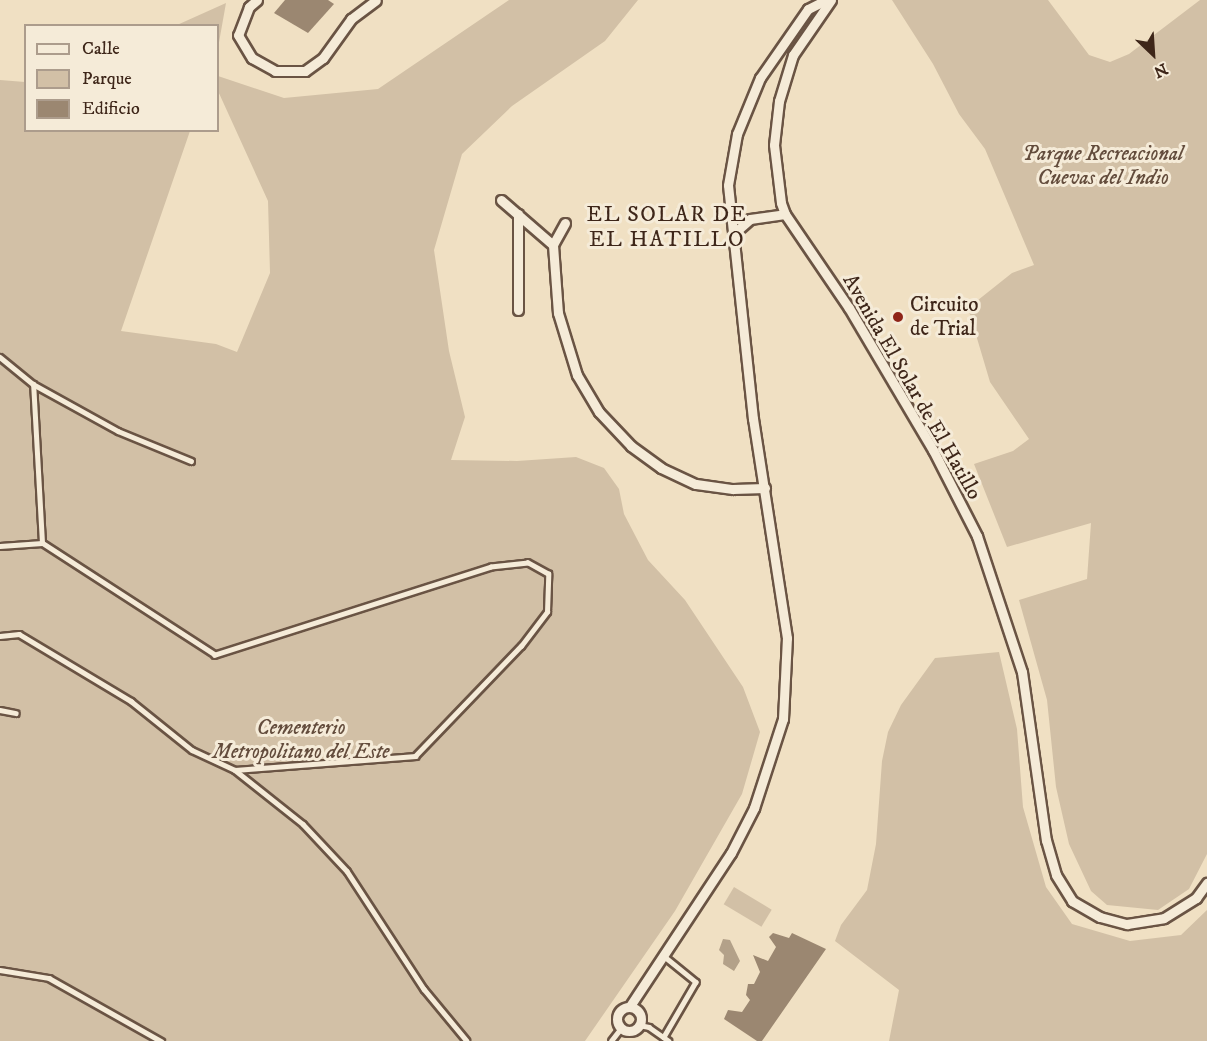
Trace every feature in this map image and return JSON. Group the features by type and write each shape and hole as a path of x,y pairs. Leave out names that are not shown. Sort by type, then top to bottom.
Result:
{"street":[{"path":"256,0 249,7 238,35 252,58 275,70 295,71 305,71 323,58 351,20 376,0"},
{"path":"630,1006 640,1013 639,1025 628,1031 621,1028 618,1014 630,1006 736,844 754,808 783,719 787,638 765,488 728,185 732,153 746,109 780,45 808,9 826,0"},
{"name":"Avenida El Solar de El Hatillo","path":"831,0 793,55 779,101 774,146 784,214 849,308 933,450 977,536 1022,672 1051,862 1064,888 1084,909 1127,924 1164,918 1196,898 1207,883"},
{"path":"501,200 553,244"},
{"path":"518,214 518,310"},
{"path":"733,234 750,219 784,214"},
{"path":"566,223 553,244 554,288 565,338 577,375 599,412 631,446 661,468 696,484 733,489 765,488"}],"lane":[{"path":"0,357 33,384 118,431 191,461"},
{"path":"33,384 42,543"},
{"path":"0,546 42,543 215,656 491,567 528,563 548,574 546,612 521,646 415,756 235,770"},
{"path":"0,636 19,634 131,701 192,750 235,770 303,824 347,871 424,989 467,1041"},
{"path":"0,710 16,713"},
{"path":"639,1025 667,1039 696,982 663,955"},
{"path":"0,970 49,978 123,1016 161,1041"},
{"path":"610,1041 621,1028"}],"green space":[{"name":"Cementerio Metropolitano del Este","path":"509,0 638,0 605,41 512,106 462,154 434,250 449,351 465,417 451,460 517,461 576,457 604,468 619,489 624,514 648,560 685,600 743,687 760,732 742,794 675,911 585,1041 0,1041 0,80 24,82 24,132 190,132 121,331 216,344 237,352 270,273 268,201 219,93 219,76 284,98 378,89"},
{"name":"Parque Recreacional Cuevas del Indio","path":"892,0 1048,0 1089,55 1110,62 1129,54 1200,0 1207,0 1207,854 1189,889 1158,910 1107,905 1091,891 1069,844 1056,787 1047,700 1019,600 1087,579 1091,523 1007,547 974,464 1013,451 1029,439 990,382 968,308 1012,273 1034,265 985,149 959,114 933,64"},
{"path":"226,3 219,42 219,24 179,24"},
{"path":"999,652 1017,729 1023,807 1046,887 1072,924 1130,941 1181,935 1207,910 1207,1041 889,1041 899,990 835,941 841,925 867,890 876,844 882,761 888,732 901,705 935,658"},
{"path":"734,887 772,910 761,927 724,904"}],"shaded area":[{"path":"723,939 730,940 740,961 734,971 723,964 724,955 719,950"}],"building":[{"path":"285,0 328,0 334,4 308,33 274,13"},
{"path":"773,933 789,938 792,933 826,949 762,1041 757,1041 724,1019 728,1010 742,1012 750,1000 746,995 748,984 754,984 760,972 753,955 768,961 776,947 769,937"}],"place":[{"name":"Circuito de Trial","path":"898,317"}],"district":[{"name":"EL SOLAR DE EL HATILLO","path":"667,226"}]}
